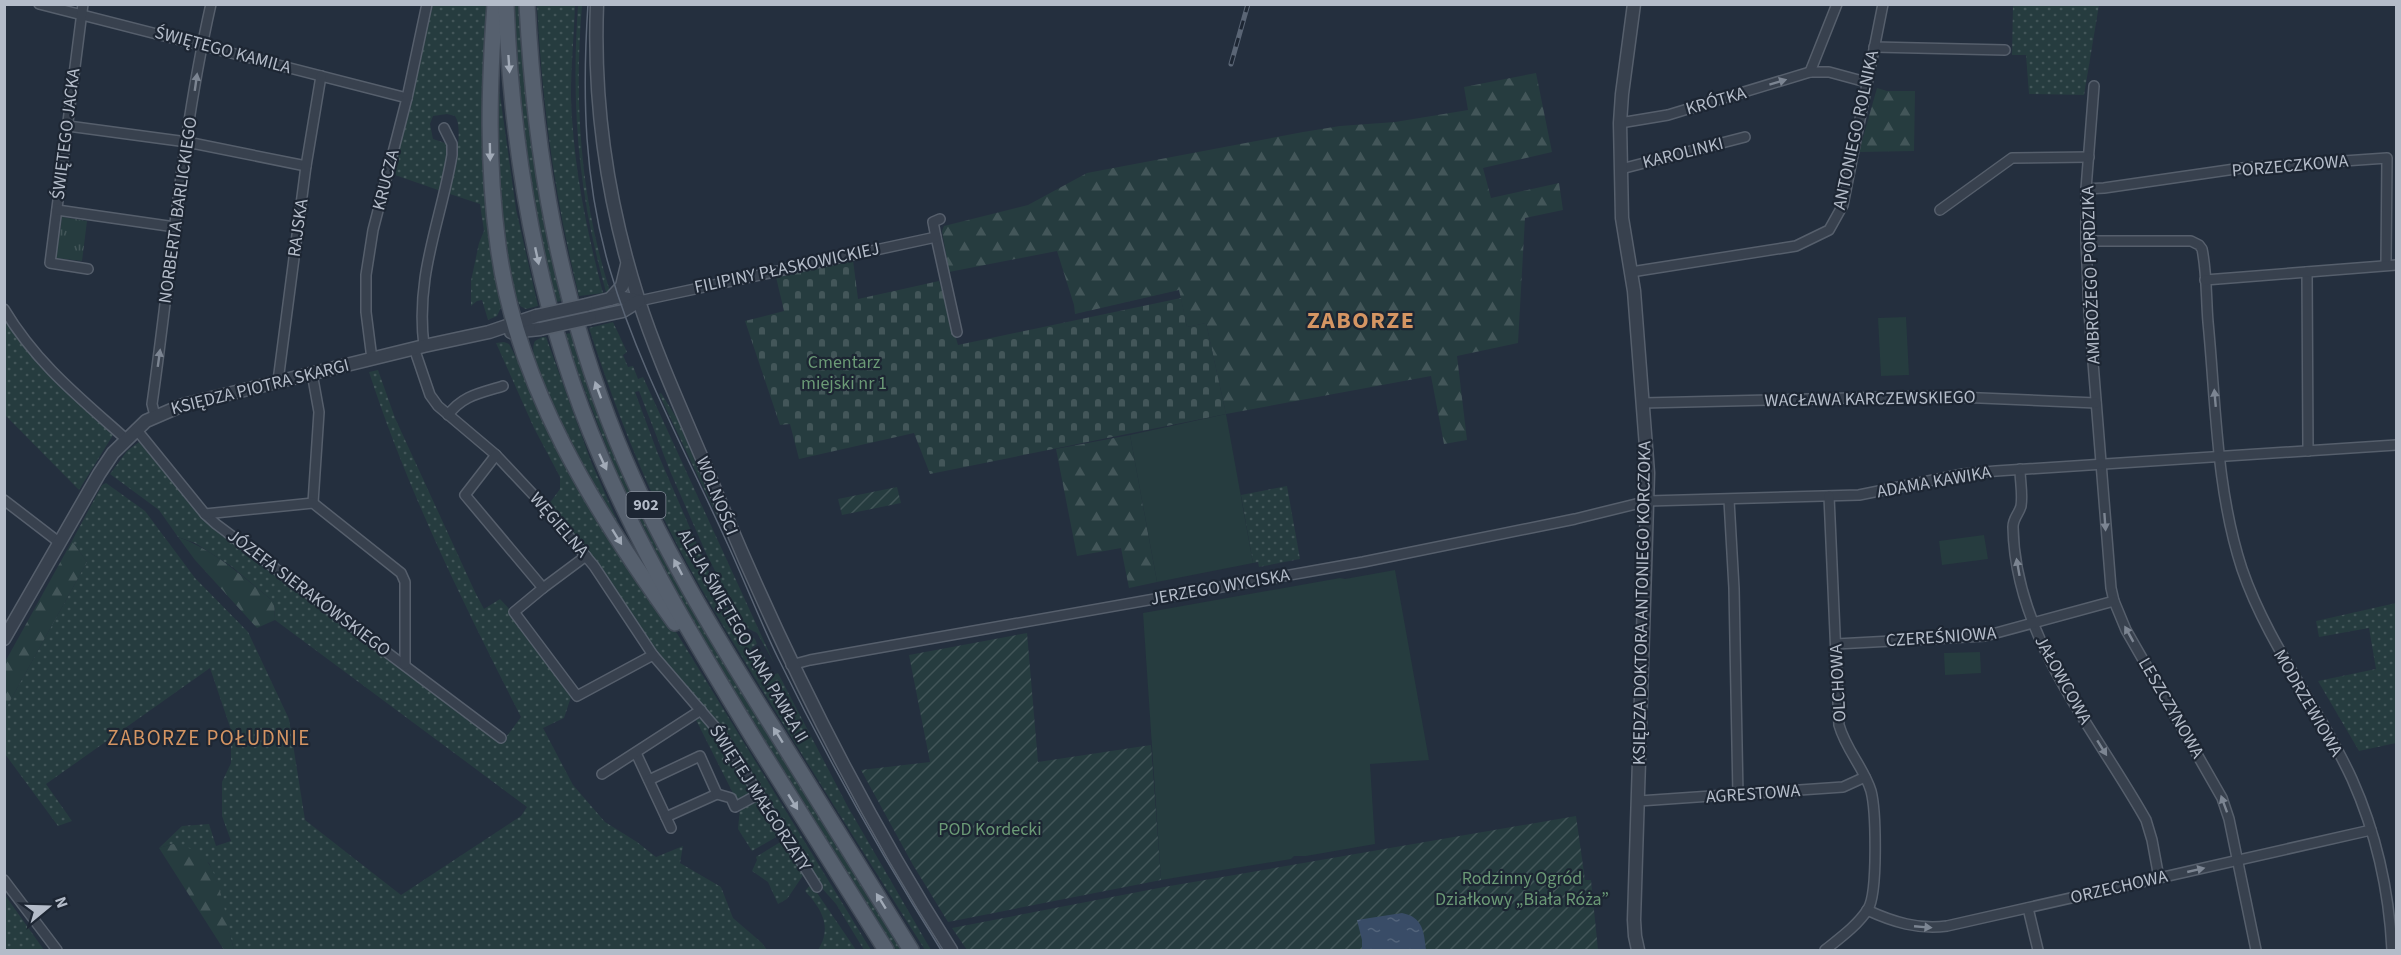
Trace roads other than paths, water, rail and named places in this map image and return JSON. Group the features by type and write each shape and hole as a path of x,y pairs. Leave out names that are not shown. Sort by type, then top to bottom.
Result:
{"main road":[{"path":"495,4 490,93 490,157 498,246 516,327 534,380 558,437 586,487 660,602 729,699"},
{"name":"902","path":"506,4 514,128 525,198 544,285 571,377 600,455 670,598 729,699 886,951"},
{"name":"ALEJA ŚWIĘTEGO JANA PAWŁA II","path":"527,4 539,152 550,218 574,317 618,443 651,516 695,600 911,951"}],"street":[{"name":"ŚWIĘTEGO KAMILA","path":"39,4 407,98"},
{"name":"ŚWIĘTEGO JACKA","path":"84,4 80,15 50,263 88,269"},
{"name":"NORBERTA BARLICKIEGO","path":"155,416 152,404 175,227 201,44 211,4"},
{"name":"WOLNOŚCI","path":"597,4 600,125 616,220 646,322 734,538 791,665 902,872 951,951"},
{"name":"KSIĘDZA DOKTORA ANTONIEGO KORCZOKA","path":"1634,4 1620,123 1622,218 1631,272 1648,473 1634,920 1638,951"},
{"path":"1810,72 1837,4"},
{"name":"ANTONIEGO ROLNIKA","path":"1631,272 1796,246 1829,230 1843,205 1883,4"},
{"name":"KRUCZA","path":"372,358 366,312 366,275 373,230 407,98 425,5"},
{"path":"1874,47 2005,50"},
{"name":"KRÓTKA","path":"1620,123 1668,115 1821,70 1866,82"},
{"name":"RAJSKA","path":"279,381 306,166 321,76"},
{"name":"AMBROŻEGO PORDZIKA","path":"2094,86 2086,189 2086,241 2101,464"},
{"path":"68,126 187,142 306,166"},
{"name":"WĘGIELNA","path":"444,128 452,144 452,155 426,266 419,347 430,395 448,415 496,455 586,556 653,655 701,710"},
{"name":"KAROLINKI","path":"1621,169 1745,137"},
{"path":"1940,210 2012,158 2090,157"},
{"name":"PORZECZKOWA","path":"2086,189 2242,168 2387,158 2391,265"},
{"path":"57,210 175,227"},
{"path":"940,219 933,222 957,332"},
{"name":"FILIPINY PŁASKOWICKIEJ","path":"639,301 936,237"},
{"path":"2086,241 2195,242 2202,249 2220,456"},
{"path":"609,300 622,286 627,262"},
{"path":"2205,280 2391,265"},
{"path":"2307,272 2308,450"},
{"name":"KSIĘDZA PIOTRA SKARGI","path":"516,327 536,316 609,300 628,297 639,301"},
{"name":"KSIĘDZA PIOTRA SKARGI","path":"4,639 99,474 126,439 155,416 183,405 372,358 516,327 540,329 623,311 639,301"},
{"path":"4,309 44,363 71,392 126,439"},
{"path":"623,311 640,316 646,322"},
{"path":"312,373 319,412 313,503"},
{"path":"448,415 457,403 465,398 503,386"},
{"name":"WACŁAWA KARCZEWSKIEGO","path":"1643,403 1933,396 2096,403"},
{"name":"JÓZEFA SIERAKOWSKIEGO","path":"136,429 205,514 501,738"},
{"name":"ADAMA KAWIKA","path":"1648,501 1859,495 1963,474 2397,445"},
{"path":"496,455 465,495 543,588"},
{"name":"MODRZEWIOWA","path":"2220,456 2231,529 2252,594 2271,638 2351,778 2372,830 2386,882 2392,951"},
{"name":"LESZCZYNOWA","path":"2101,464 2109,573 2114,601 2126,630 2222,798 2238,861 2256,951"},
{"name":"JAŁOWCOWA","path":"2020,469 2021,506 2014,518 2013,527 2020,575 2033,623 2058,675 2146,820 2159,878"},
{"name":"OLCHOWA","path":"1829,496 1839,725 1850,753 1865,777 1873,799 1873,896 1867,910"},
{"path":"4,500 60,543"},
{"path":"1729,500 1734,586 1738,796"},
{"name":"JERZEGO WYCISKA","path":"791,665 1372,560 1575,519 1648,501"},
{"path":"205,514 313,503 393,565 400,573 405,582 405,664"},
{"path":"586,556 514,612 577,696 653,655"},
{"name":"CZEREŚNIOWA","path":"1836,644 1985,636 2114,601"},
{"path":"602,774 701,710"},
{"name":"ŚWIĘTEJ MAŁGORZATY","path":"701,710 722,734 817,887"},
{"path":"636,753 671,828"},
{"path":"649,780 700,756 717,794"},
{"name":"AGRESTOWA","path":"1639,801 1843,787 1865,777"},
{"path":"666,817 717,794 731,798 735,807 759,794"},
{"name":"ORZECHOWA","path":"1867,910 1890,920 1934,928 2372,830"},
{"path":"4,880 57,951"},
{"path":"2028,908 2038,951"},
{"path":"1826,951 1867,910"}],"water":[{"path":"1402,913 1414,918 1421,926 1426,950 1362,950 1357,920"}],"tram line":[{"path":"588,4 585,105 590,172 601,237 621,306 634,341 771,644 856,806 941,950"}],"railway":[{"path":"1231,64 1248,4"}],"district":[{"name":"ZABORZE","path":"1361,320"},
{"name":"ZABORZE POŁUDNIE","path":"209,738"}],"park label":[{"name":"Cmentarz miejski nr 1","path":"844,372"},
{"name":"POD Kordecki","path":"990,829"},
{"name":"Rodzinny Ogród Działkowy „Biała Róża”","path":"1522,888"}]}
